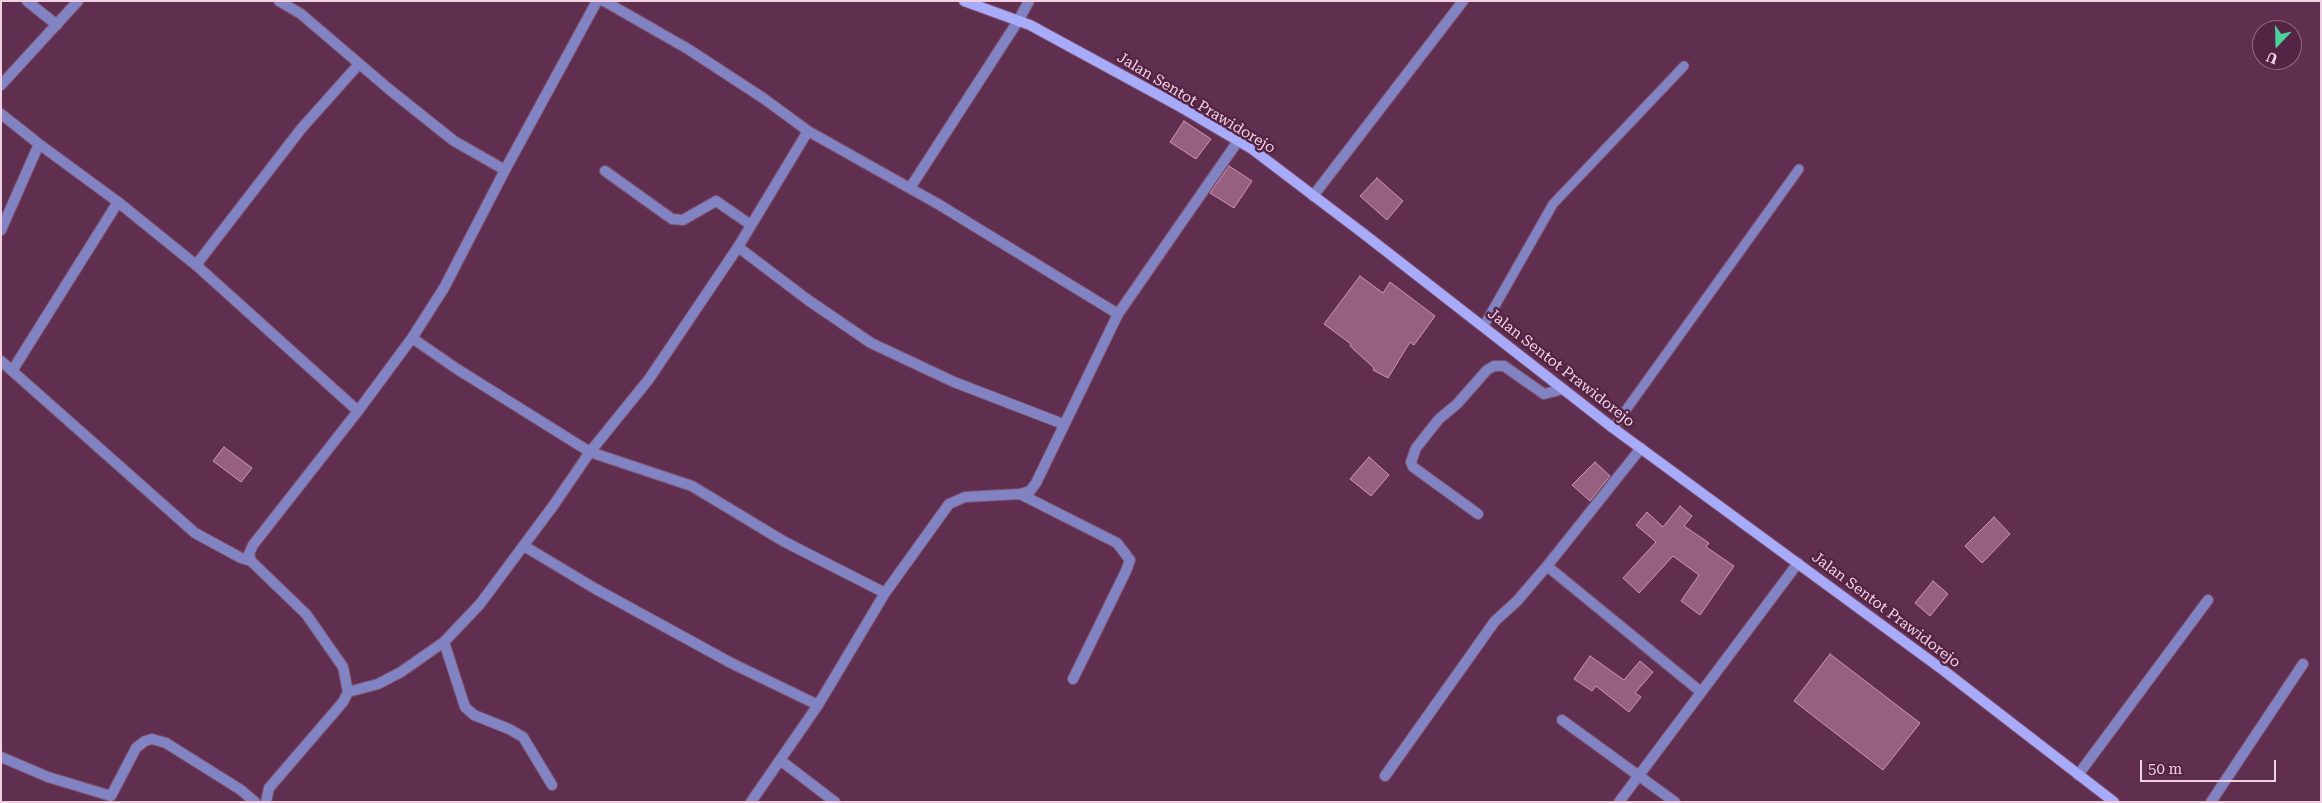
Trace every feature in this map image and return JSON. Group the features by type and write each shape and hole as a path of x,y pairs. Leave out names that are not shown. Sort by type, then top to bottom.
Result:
{"main road":[{"name":"Jalan Sentot Prawidorejo","path":"964,1 1030,25 1178,105 1238,141 1313,196 1613,428 1943,670 2078,775 2107,800"}],"street":[{"path":"28,1 58,24"},
{"path":"1,85 78,1"},
{"path":"279,1 301,14 454,141 505,170"},
{"path":"251,561 249,554 253,545 358,411 412,338 444,288 505,170 597,1"},
{"path":"604,1 688,49 763,98 808,131 910,188 1118,314"},
{"path":"910,188 1029,1"},
{"path":"1313,196 1463,1"},
{"path":"196,265 301,129 359,64"},
{"path":"1,114 118,202 196,265 358,411"},
{"path":"348,692 378,684 401,672 444,642 480,604 524,546 590,452 649,379 738,247 808,131"},
{"path":"751,802 818,706 885,593 949,504 965,497 1020,494 1030,491 1036,483 1118,314 1238,141"},
{"path":"1,230 39,144"},
{"path":"605,171 672,219 683,220 716,200 751,225"},
{"path":"12,371 118,202"},
{"path":"738,247 808,300 871,343 954,382 1063,424"},
{"path":"412,338 457,370 590,452 692,486 784,541 885,593"},
{"path":"1,361 195,534 241,558 251,561 306,614 343,667 348,692 343,702 269,788 266,802"},
{"path":"1478,514 1413,467 1412,458 1416,448 1439,419 1457,404 1487,370 1494,366 1504,366 1544,394 1563,389"},
{"path":"1385,776 1495,621 1517,600 1547,566 1641,448"},
{"path":"1020,494 1117,543 1130,560 1073,679"},
{"path":"524,546 611,598 732,663 818,706"},
{"path":"1618,802 1798,563"},
{"path":"1547,566 1701,692"},
{"path":"2078,775 2208,600"},
{"path":"444,642 465,707 474,715 509,729 523,737 552,786"},
{"path":"2211,802 2303,664"},
{"path":"1562,720 1676,802"},
{"path":"1,757 48,777 110,799 136,748 145,741 152,739 166,743 241,790 255,802"},
{"path":"780,760 835,802"}],"lane":[{"path":"1483,327 1553,204 1684,66"},
{"path":"1613,428 1799,169"}],"building":[{"path":"1184,121 1211,139 1196,159 1170,142"},
{"path":"1229,166 1252,181 1234,208 1210,193"},
{"path":"1377,178 1403,201 1387,220 1360,196"},
{"path":"1360,276 1383,293 1390,282 1435,316 1414,345 1410,342 1388,378 1373,370 1374,368 1350,346 1351,344 1324,324"},
{"path":"224,447 252,468 241,482 213,461"},
{"path":"1369,457 1389,475 1371,496 1350,479"},
{"path":"1595,462 1610,476 1590,501 1572,485"},
{"path":"1680,506 1692,516 1684,526 1709,543 1706,547 1734,566 1700,615 1681,601 1699,575 1673,556 1639,593 1623,578 1656,542 1636,525 1647,512 1663,527"},
{"path":"1994,517 2010,534 1982,563 1965,546"},
{"path":"1933,581 1948,594 1930,616 1915,603"},
{"path":"1830,654 1920,723 1883,770 1794,701"},
{"path":"1590,656 1624,680 1640,661 1653,672 1635,693 1641,697 1629,712 1596,686 1592,691 1574,679"}]}
